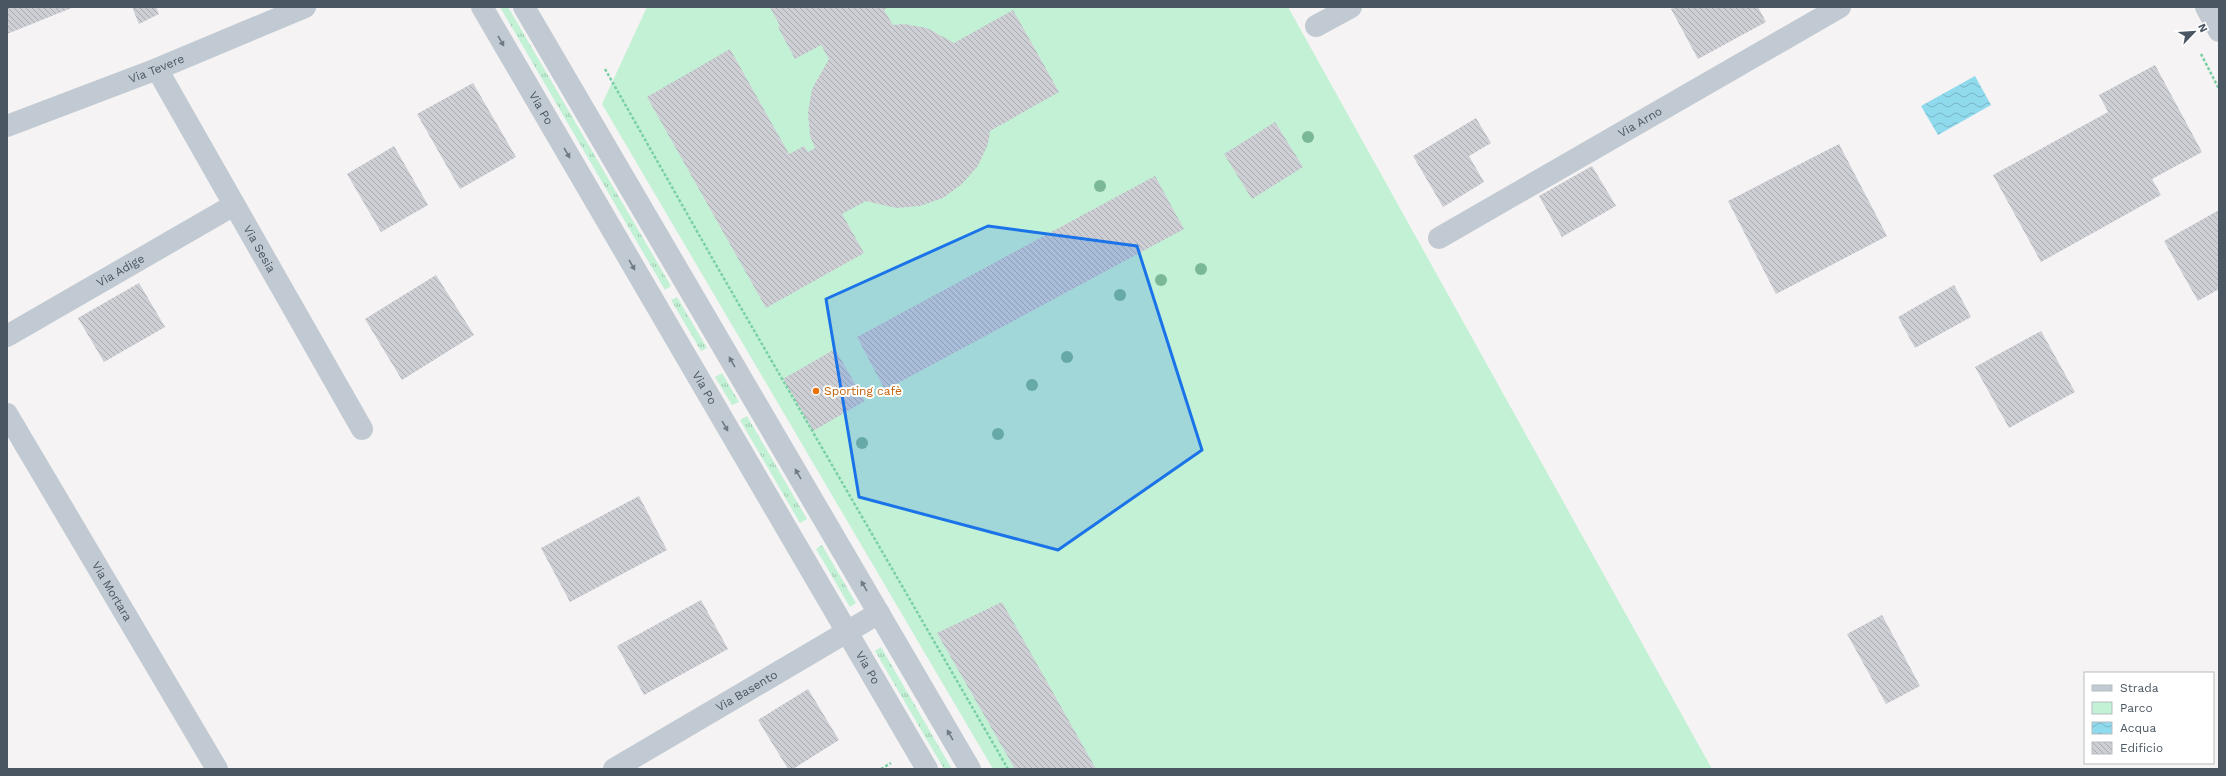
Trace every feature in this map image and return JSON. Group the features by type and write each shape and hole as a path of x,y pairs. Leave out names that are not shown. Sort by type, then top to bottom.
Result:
{"street":[{"name":"Via Tevere","path":"7,126 157,68 305,7"},
{"name":"Via Po","path":"482,7 927,769"},
{"path":"524,7 970,769"},
{"path":"1316,26 1351,7"},
{"name":"Via Arno","path":"1440,238 1840,7"},
{"path":"2206,7 2219,31"},
{"name":"Via Sesia","path":"157,68 362,429"},
{"name":"Via Adige","path":"7,336 234,205"},
{"name":"Via Mortara","path":"7,414 216,769"},
{"name":"Via Basento","path":"614,769 879,613"}],"path":[{"path":"606,68 715,263 1008,769"}],"highlighted area":[{"path":"988,226 1137,246 1202,450 1058,550 859,497 826,299"}],"green space":[{"path":"500,7 508,7 671,286 665,290"},
{"path":"647,7 1288,7 1712,769 993,769 602,104"},
{"path":"677,297 707,348 701,351 671,300"},
{"path":"722,373 739,402 732,405 715,377"},
{"path":"747,416 807,519 800,523 740,420"},
{"path":"822,545 856,603 850,607 816,549"},
{"path":"881,647 952,769 944,769 875,651"}],"water":[{"path":"1975,76 1991,105 1938,135 1921,106"}],"building":[{"path":"7,7 74,7 7,34"},
{"path":"132,7 156,7 159,14 139,24"},
{"path":"770,7 888,7 884,10 893,25 904,24 927,28 954,43 1013,10 1059,92 990,131 988,144 978,166 962,184 943,198 920,206 896,208 866,201 842,214 864,253 766,308 647,97 730,49 789,154 804,146 808,152 815,148 810,136 808,112 812,89 829,59 821,45 795,59 778,27 780,26"},
{"path":"1675,7 1758,7 1766,22 1698,59 1671,9"},
{"path":"2155,65 2202,152 2152,179 2161,195 2041,262 1993,175 2108,112 2099,95"},
{"path":"473,83 516,157 460,189 417,114"},
{"path":"1476,118 1491,143 1469,156 1484,182 1443,207 1413,156"},
{"path":"1275,122 1303,167 1252,199 1224,154"},
{"path":"1839,144 1887,236 1776,294 1728,201"},
{"path":"394,146 428,205 381,232 347,174"},
{"path":"1592,166 1616,206 1562,237 1539,196"},
{"path":"1155,176 1184,229 885,390 857,337"},
{"path":"2219,210 2219,289 2198,301 2164,241"},
{"path":"436,275 474,335 402,380 365,319"},
{"path":"139,283 165,327 104,362 78,318"},
{"path":"1954,285 1971,317 1915,348 1898,317"},
{"path":"2041,331 2075,392 2009,428 1975,367"},
{"path":"835,349 865,401 813,431 783,379"},
{"path":"639,496 667,550 570,602 541,548"},
{"path":"701,600 728,649 644,695 617,646"},
{"path":"1002,602 1096,769 1015,769 937,633"},
{"path":"1882,615 1920,686 1886,704 1847,634"},
{"path":"808,689 839,740 793,769 788,769 758,720"}],"place":[{"name":"Sporting cafè","path":"816,391"}]}
